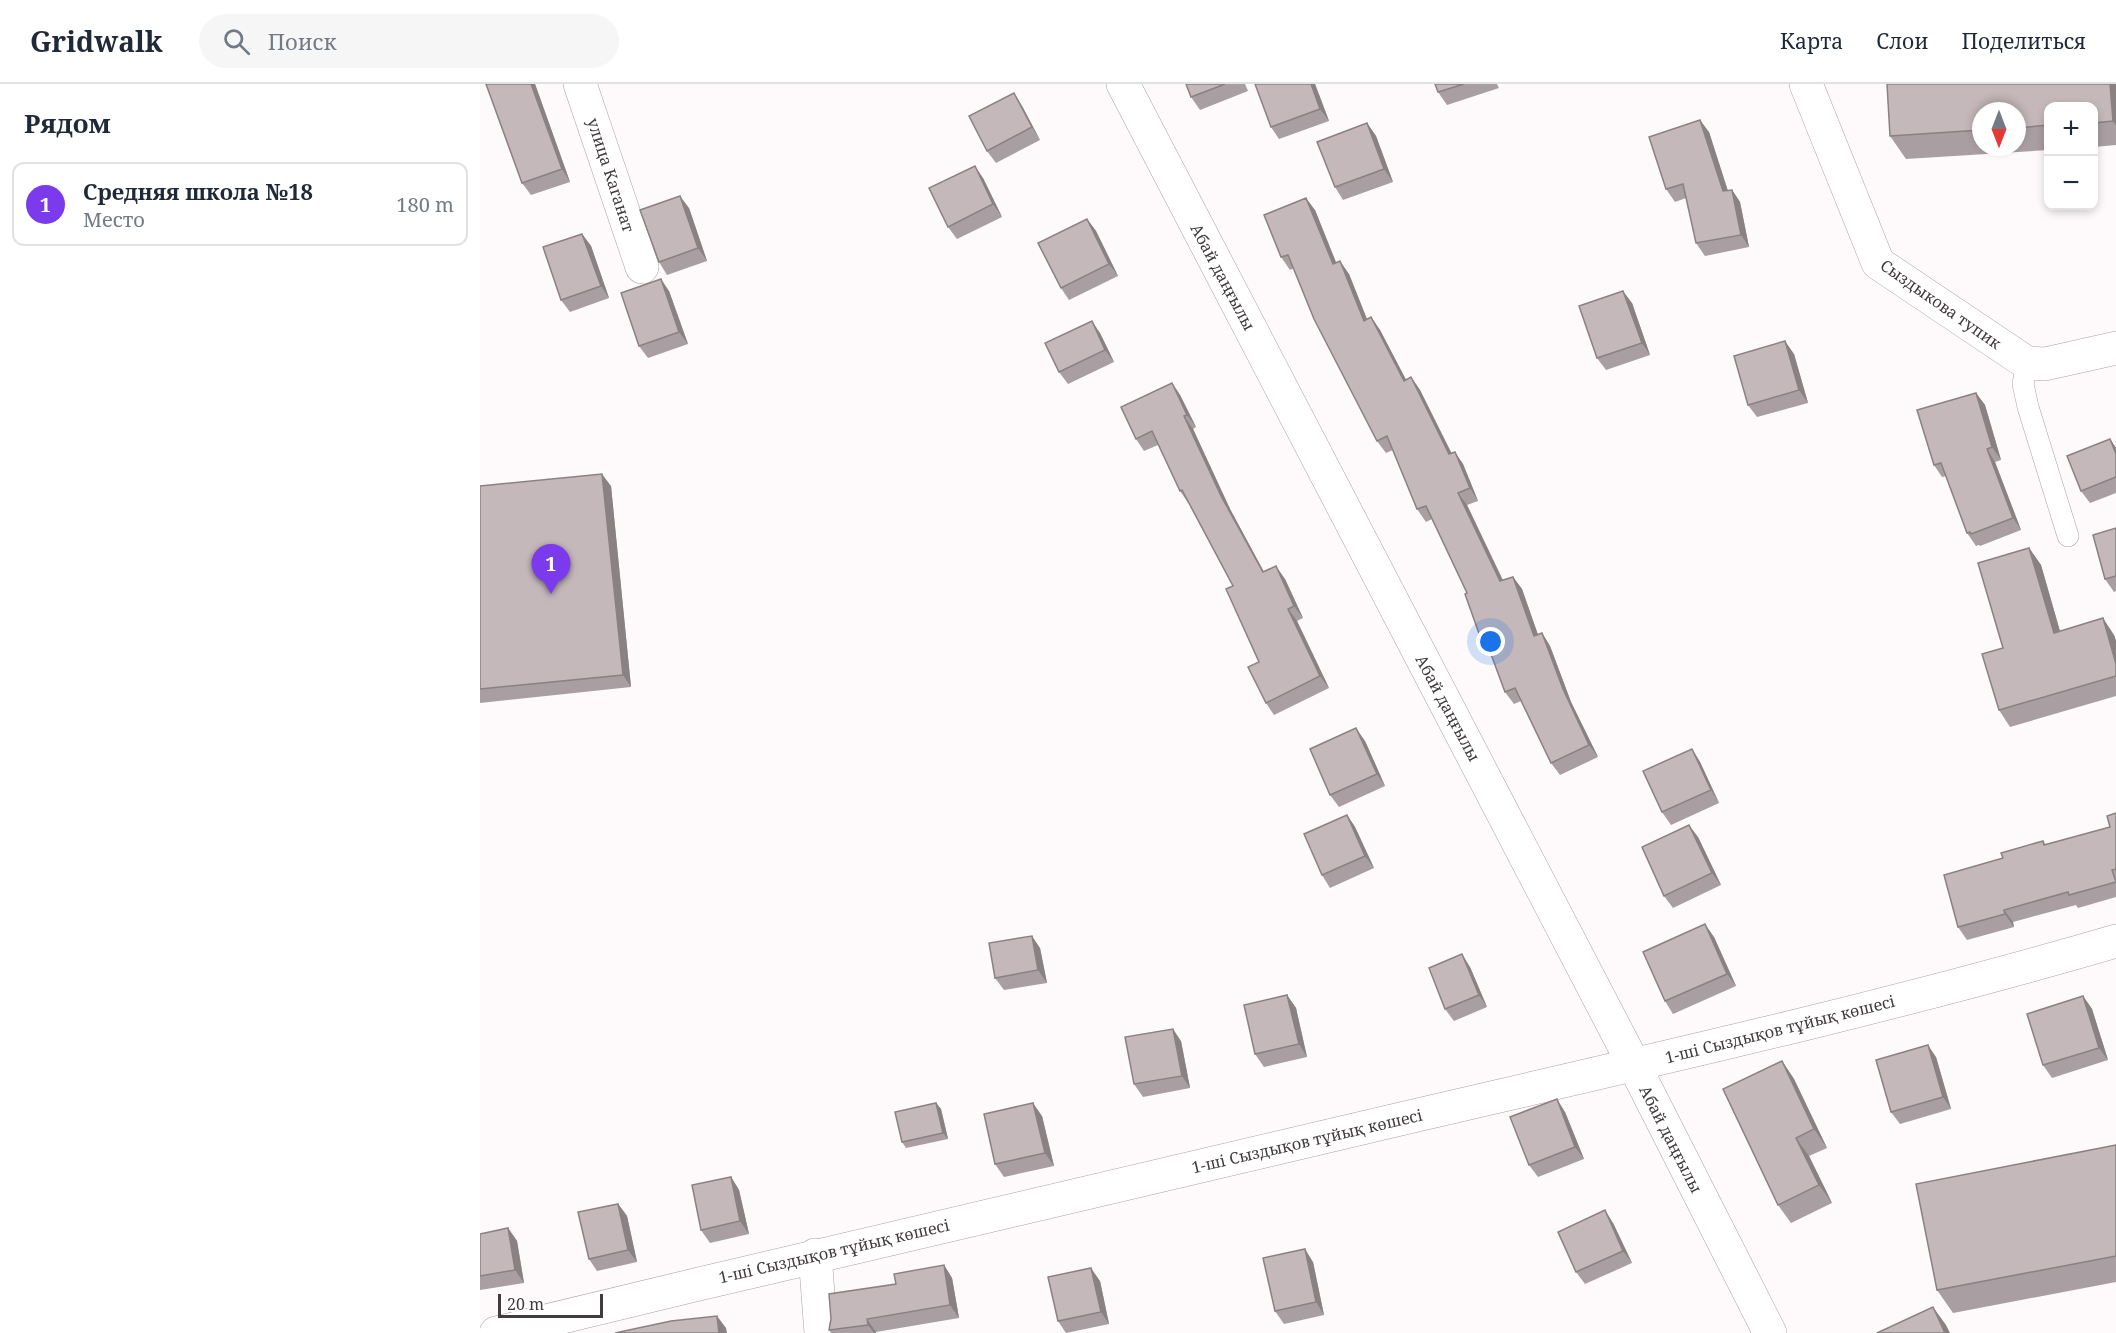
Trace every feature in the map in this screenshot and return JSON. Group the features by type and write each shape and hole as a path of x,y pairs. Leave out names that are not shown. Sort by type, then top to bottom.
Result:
{"street":[{"name":"улица Каганат","path":"580,84 642,267"},
{"name":"Абай даңғылы","path":"1123,84 1634,1065 1770,1333"},
{"name":"Сыздыкова тупик","path":"1806,84 1878,263 2027,363"},
{"path":"2027,363 2045,364 2116,348"},
{"name":"1-ші Сыздықов тұйық көшесі","path":"496,1333 815,1255 1634,1065 2012,972 2116,941"},
{"path":"815,1255 821,1333"}],"lane":[{"path":"2027,363 2023,384 2028,407 2068,536"}],"building":[{"path":"486,84 531,84 562,169 522,183"},
{"path":"1186,84 1225,84 1191,97"},
{"path":"1255,84 1311,84 1320,109 1271,127"},
{"path":"1435,84 1464,84 1438,92"},
{"path":"1887,84 2110,84 2113,121 2098,123 2098,102 2044,102 2044,125 2026,127 2026,102 1972,102 1972,131 1890,136"},
{"path":"1014,93 1032,127 987,151 969,116"},
{"path":"1700,120 1723,191 1732,190 1741,235 1696,243 1683,184 1666,189 1649,137"},
{"path":"1367,123 1384,169 1335,187 1317,142"},
{"path":"975,166 993,204 948,227 929,188"},
{"path":"680,196 698,248 659,262 640,210"},
{"path":"1306,198 1333,264 1340,261 1364,321 1371,317 1404,381 1411,377 1449,454 1455,452 1470,488 1458,493 1500,581 1513,577 1534,636 1542,633 1563,689 1589,745 1551,763 1515,688 1505,692 1485,638 1481,639 1465,594 1467,593 1426,506 1417,509 1387,436 1377,441 1314,319 1288,255 1281,257 1264,215"},
{"path":"1087,219 1109,264 1061,288 1038,243"},
{"path":"582,234 601,286 561,300 543,247"},
{"path":"661,279 679,332 639,346 621,293"},
{"path":"1623,291 1642,343 1597,358 1579,306"},
{"path":"1092,321 1105,350 1059,372 1045,343"},
{"path":"1785,341 1799,390 1748,405 1734,356"},
{"path":"1172,383 1187,415 1184,416 1221,496 1263,572 1276,566 1294,606 1288,609 1320,676 1266,703 1248,667 1259,662 1226,589 1233,586 1182,490 1180,491 1152,431 1136,439 1121,407"},
{"path":"1976,393 1992,447 1987,449 2013,518 1971,534 1967,533 1941,463 1934,465 1917,410"},
{"path":"2110,439 2116,454 2116,477 2081,491 2067,456"},
{"path":"602,474 623,675 480,689 480,486"},
{"path":"2116,528 2116,576 2105,579 2093,535"},
{"path":"2029,548 2054,633 2103,618 2116,664 2116,676 1999,710 1982,654 2003,648 1978,563"},
{"path":"1356,728 1377,774 1330,795 1310,749"},
{"path":"1692,749 1711,790 1662,812 1643,771"},
{"path":"2116,813 2116,869 2112,870 2116,882 2069,895 2068,892 2004,910 2005,914 1958,927 1944,875 2003,858 2001,853 2043,841 2044,845 2110,827 2107,816"},
{"path":"1347,815 1365,856 1322,875 1304,834"},
{"path":"1689,825 1712,873 1664,896 1642,847"},
{"path":"1705,924 1727,974 1665,1001 1643,952"},
{"path":"1032,936 1038,970 995,978 989,943"},
{"path":"1462,954 1479,995 1445,1009 1429,968"},
{"path":"1287,995 1299,1044 1255,1054 1244,1005"},
{"path":"2083,996 2099,1048 2043,1065 2027,1014"},
{"path":"1173,1029 1182,1076 1134,1084 1125,1037"},
{"path":"1928,1045 1943,1097 1891,1112 1876,1060"},
{"path":"1782,1061 1814,1129 1796,1138 1819,1185 1778,1205 1723,1089"},
{"path":"1557,1099 1575,1147 1529,1165 1510,1117"},
{"path":"936,1103 943,1133 902,1142 895,1112"},
{"path":"1033,1103 1045,1153 995,1164 984,1114"},
{"path":"2116,1145 2116,1256 1937,1290 1916,1184"},
{"path":"731,1177 740,1221 701,1230 692,1185"},
{"path":"618,1204 628,1250 589,1259 578,1212"},
{"path":"1605,1210 1623,1251 1576,1272 1558,1232"},
{"path":"508,1228 515,1270 480,1276 480,1234"},
{"path":"1305,1249 1316,1302 1275,1311 1263,1258"},
{"path":"944,1265 950,1305 867,1319 868,1325 829,1330 831,1319 829,1294 896,1284 894,1274"},
{"path":"1091,1268 1101,1312 1058,1321 1048,1277"},
{"path":"1933,1307 1945,1333 1877,1333"},
{"path":"717,1316 719,1333 615,1333 671,1321"}],"place":[{"name":"Средняя школа №18","path":"551,594"}]}
